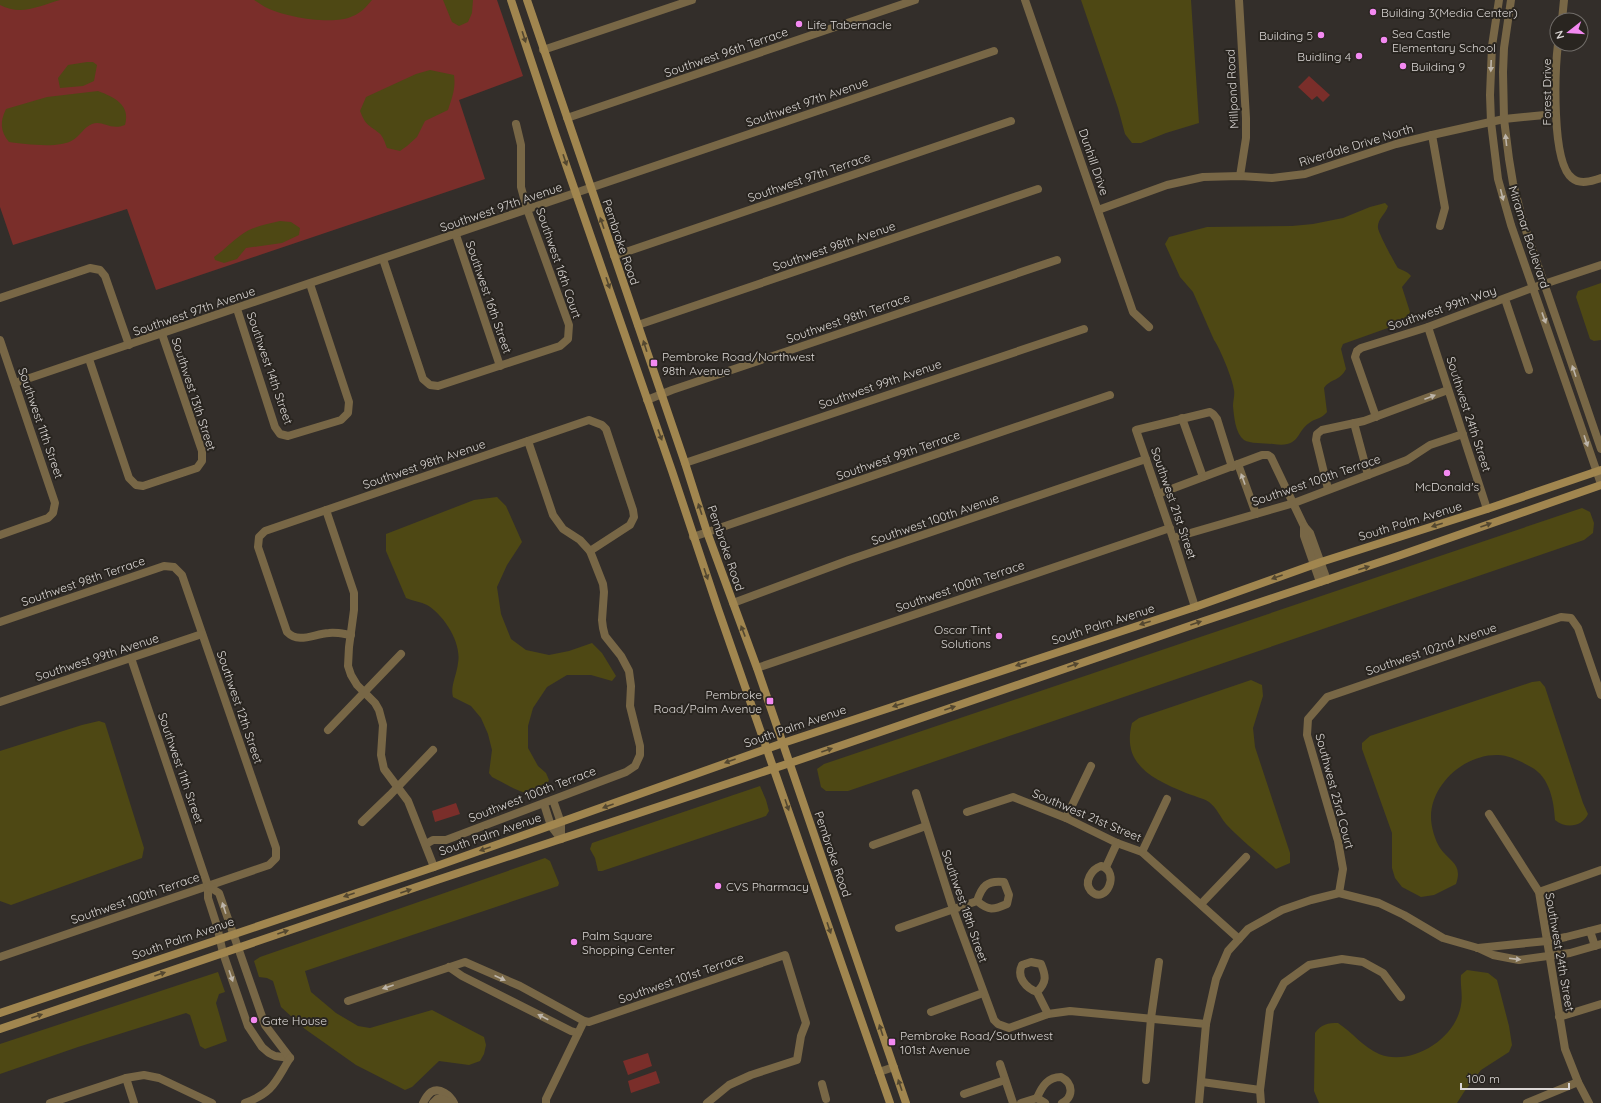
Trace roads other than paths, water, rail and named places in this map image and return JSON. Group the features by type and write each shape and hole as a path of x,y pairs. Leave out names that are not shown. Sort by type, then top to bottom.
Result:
{"main road":[{"path":"511,0 672,471 693,537 890,1103"},
{"name":"Pembroke Road","path":"527,0 590,189 685,463 707,532 757,668 906,1103"},
{"name":"South Palm Avenue","path":"0,1013 434,867 561,823 767,748 1195,607 1317,563 1487,509 1599,471"},
{"path":"0,1029 790,763 1601,485"}],"street":[{"path":"543,50 692,0"},
{"name":"Southwest 96th Terrace","path":"567,118 915,0"},
{"name":"Dunhill Drive","path":"1025,0 1133,312 1149,327"},
{"name":"Millpond Road","path":"1239,0 1246,118 1246,138 1240,176"},
{"name":"Miramar Boulevard","path":"1499,0 1492,46 1491,122 1498,179 1502,197 1532,288 1599,471 1601,485"},
{"name":"Miramar Boulevard","path":"1511,0 1502,72 1504,119 1509,159 1518,206 1601,449"},
{"path":"1563,12 1564,0"},
{"name":"Southwest 97th Avenue","path":"15,383 456,235 527,209 590,189 994,51"},
{"name":"Forest Drive","path":"1557,52 1555,114 1562,157 1566,170 1571,178 1580,182 1601,178"},
{"name":"Riverdale Drive North","path":"1098,210 1167,185 1203,177 1240,176 1272,178 1306,174 1396,144 1432,135 1504,119 1555,114"},
{"name":"Southwest 97th Terrace","path":"614,256 1011,121"},
{"name":"Southwest 16th Court","path":"500,366 560,346 568,339 569,326 527,209 521,187 522,145 516,124"},
{"path":"1432,135 1444,208 1440,226"},
{"name":"Southwest 98th Avenue","path":"638,325 1038,189"},
{"name":"Southwest 16th Street","path":"456,235 500,366"},
{"path":"383,259 423,379 430,385 438,386 500,366"},
{"name":"Southwest 98th Terrace","path":"647,400 1058,260"},
{"name":"Southwest 99th Way","path":"1376,417 1355,357 1357,351 1361,348 1428,327 1545,283 1601,265"},
{"path":"0,298 90,268 100,270 105,276 129,345"},
{"name":"Southwest 14th Street","path":"237,309 275,427 280,434 288,436 341,420 348,413 349,402 310,284"},
{"path":"1505,299 1529,370"},
{"name":"Southwest 24th Street","path":"1428,327 1487,509"},
{"name":"Southwest 99th Avenue","path":"685,463 1084,329"},
{"name":"Southwest 13th Street","path":"89,359 129,478 136,485 143,486 197,468 202,461 202,451 162,334"},
{"name":"Southwest 11th Street","path":"0,340 55,503 53,513 48,518 0,535"},
{"path":"1328,489 1316,440 1317,434 1322,430 1376,417 1448,390"},
{"name":"Southwest 99th Terrace","path":"693,537 1110,395"},
{"path":"1203,477 1182,418 1210,412 1216,419 1249,494 1256,514"},
{"name":"Southwest 21st Street","path":"1182,418 1136,430 1170,528 1195,607"},
{"name":"Southwest 98th Avenue","path":"351,635 328,633 301,639 291,636 286,632 258,548 259,537 265,531 589,420 602,425 606,429 633,510 634,518 630,524 590,551"},
{"path":"1354,423 1368,475"},
{"name":"Southwest 100th Terrace","path":"1173,538 1294,503 1407,460 1430,445 1462,434"},
{"path":"528,441 550,506 558,523 590,551"},
{"path":"1158,494 1262,455 1268,455 1271,457 1294,503 1304,526 1304,536 1317,563 1323,581"},
{"name":"Southwest 100th Avenue","path":"733,603 842,563 1146,459"},
{"path":"326,510 354,593 354,610 348,666 354,680 375,703 379,710 383,725 381,755 384,770 408,800 434,867"},
{"name":"Southwest 100th Terrace","path":"757,668 1170,528"},
{"name":"Southwest 100th Terrace","path":"426,844 433,840 446,840 544,804 626,772 635,766 640,755 640,746 630,706 630,678 625,662 609,642 602,628 604,588 600,573 590,551"},
{"name":"Southwest 98th Terrace","path":"0,622 164,566 174,567"},
{"name":"Southwest 12th Street","path":"174,567 182,575 276,848 276,858"},
{"name":"Southwest 102nd Avenue","path":"1308,719 1327,697 1561,617 1571,618 1578,628 1601,695"},
{"name":"Southwest 99th Avenue","path":"0,702 202,634"},
{"path":"328,730 401,654"},
{"name":"Southwest 11th Street","path":"131,658 208,886 208,898 217,926 219,939 248,1026 262,1047 269,1053 275,1056 290,1058"},
{"name":"Southwest 23rd Court","path":"1308,719 1307,735 1338,841 1343,869 1339,893"},
{"path":"362,822 433,750"},
{"path":"1066,818 1091,766"},
{"name":"Southwest 18th Street","path":"916,793 953,909 994,1020 998,1024 1009,1028 1048,1014"},
{"name":"Southwest 21st Street","path":"967,812 1013,797 1066,818 1117,843 1142,852 1239,939"},
{"path":"1142,852 1167,798"},
{"path":"553,800 561,823 562,839"},
{"path":"544,804 551,826 562,839"},
{"name":"Southwest 24th Street","path":"1489,814 1538,892 1565,1049 1578,1082 1589,1103"},
{"path":"873,845 926,826"},
{"path":"1106,867 1117,843"},
{"path":"1201,904 1246,857"},
{"name":"Southwest 100th Terrace","path":"0,957 269,865 276,858"},
{"path":"1538,892 1601,870"},
{"name":"Southwest 11th Street","path":"208,886 219,893 265,1025 290,1058"},
{"path":"1199,1103 1206,1024 1216,979 1228,951 1248,929 1282,910 1311,900 1339,893 1379,903 1404,915 1443,938 1478,948 1494,955 1518,960 1549,957 1598,945 1590,931"},
{"path":"899,928 977,901"},
{"path":"1478,948 1547,941 1601,928"},
{"name":"Southwest 101st Terrace","path":"584,1021 589,1022 785,956 806,1023 801,1036 797,1060 751,1075 729,1085 707,1103"},
{"path":"1261,1103 1260,1090 1270,1010 1284,983 1309,965 1342,959 1363,962 1383,973 1401,997"},
{"path":"348,1001 465,962 520,986 584,1021 546,1099 546,1103"},
{"path":"1146,1080 1151,1018 1159,962"},
{"path":"449,967 462,976 571,1031 578,1033"},
{"path":"1037,992 1048,1014 1070,1011 1206,1024"},
{"path":"931,1012 983,993"},
{"path":"1559,1017 1601,1004"},
{"path":"252,1033 265,1025"},
{"path":"245,1103 259,1098 273,1087 290,1058"},
{"path":"1000,1064 1013,1103"},
{"path":"879,1072 894,1067"},
{"path":"50,1103 126,1078 144,1075 159,1078 212,1103"},
{"path":"1021,1103 1037,1098 1046,1082 1051,1079 1061,1077 1067,1081 1071,1090 1069,1097 1062,1103"},
{"path":"126,1078 134,1103"},
{"path":"964,1094 1005,1080"},
{"path":"1202,1082 1260,1090"},
{"path":"1528,1103 1578,1082"},
{"path":"822,1084 826,1099"},
{"path":"423,1103 431,1092 436,1091 446,1093 454,1103"},
{"path":"1037,1098 1045,1103"},
{"path":"433,1103 437,1099 442,1099 451,1103"}],"place":[{"name":"Building 3(Media Center)","path":"1373,12"},
{"name":"Life Tabernacle","path":"799,24"},
{"name":"Building 5","path":"1321,35"},
{"name":"Sea Castle Elementary School","path":"1384,40"},
{"name":"Buidling 4","path":"1359,56"},
{"name":"Building 9","path":"1403,66"},
{"name":"Pembroke Road/Northwest 98th Avenue","path":"654,363"},
{"name":"McDonald's","path":"1447,473"},
{"name":"Oscar Tint Solutions","path":"999,636"},
{"name":"Pembroke Road/Palm Avenue","path":"770,701"},
{"name":"CVS Pharmacy","path":"718,886"},
{"name":"Palm Square Shopping Center","path":"574,942"},
{"name":"Gate House","path":"254,1020"},
{"name":"Pembroke Road/Southwest 101st Avenue","path":"892,1042"}]}
